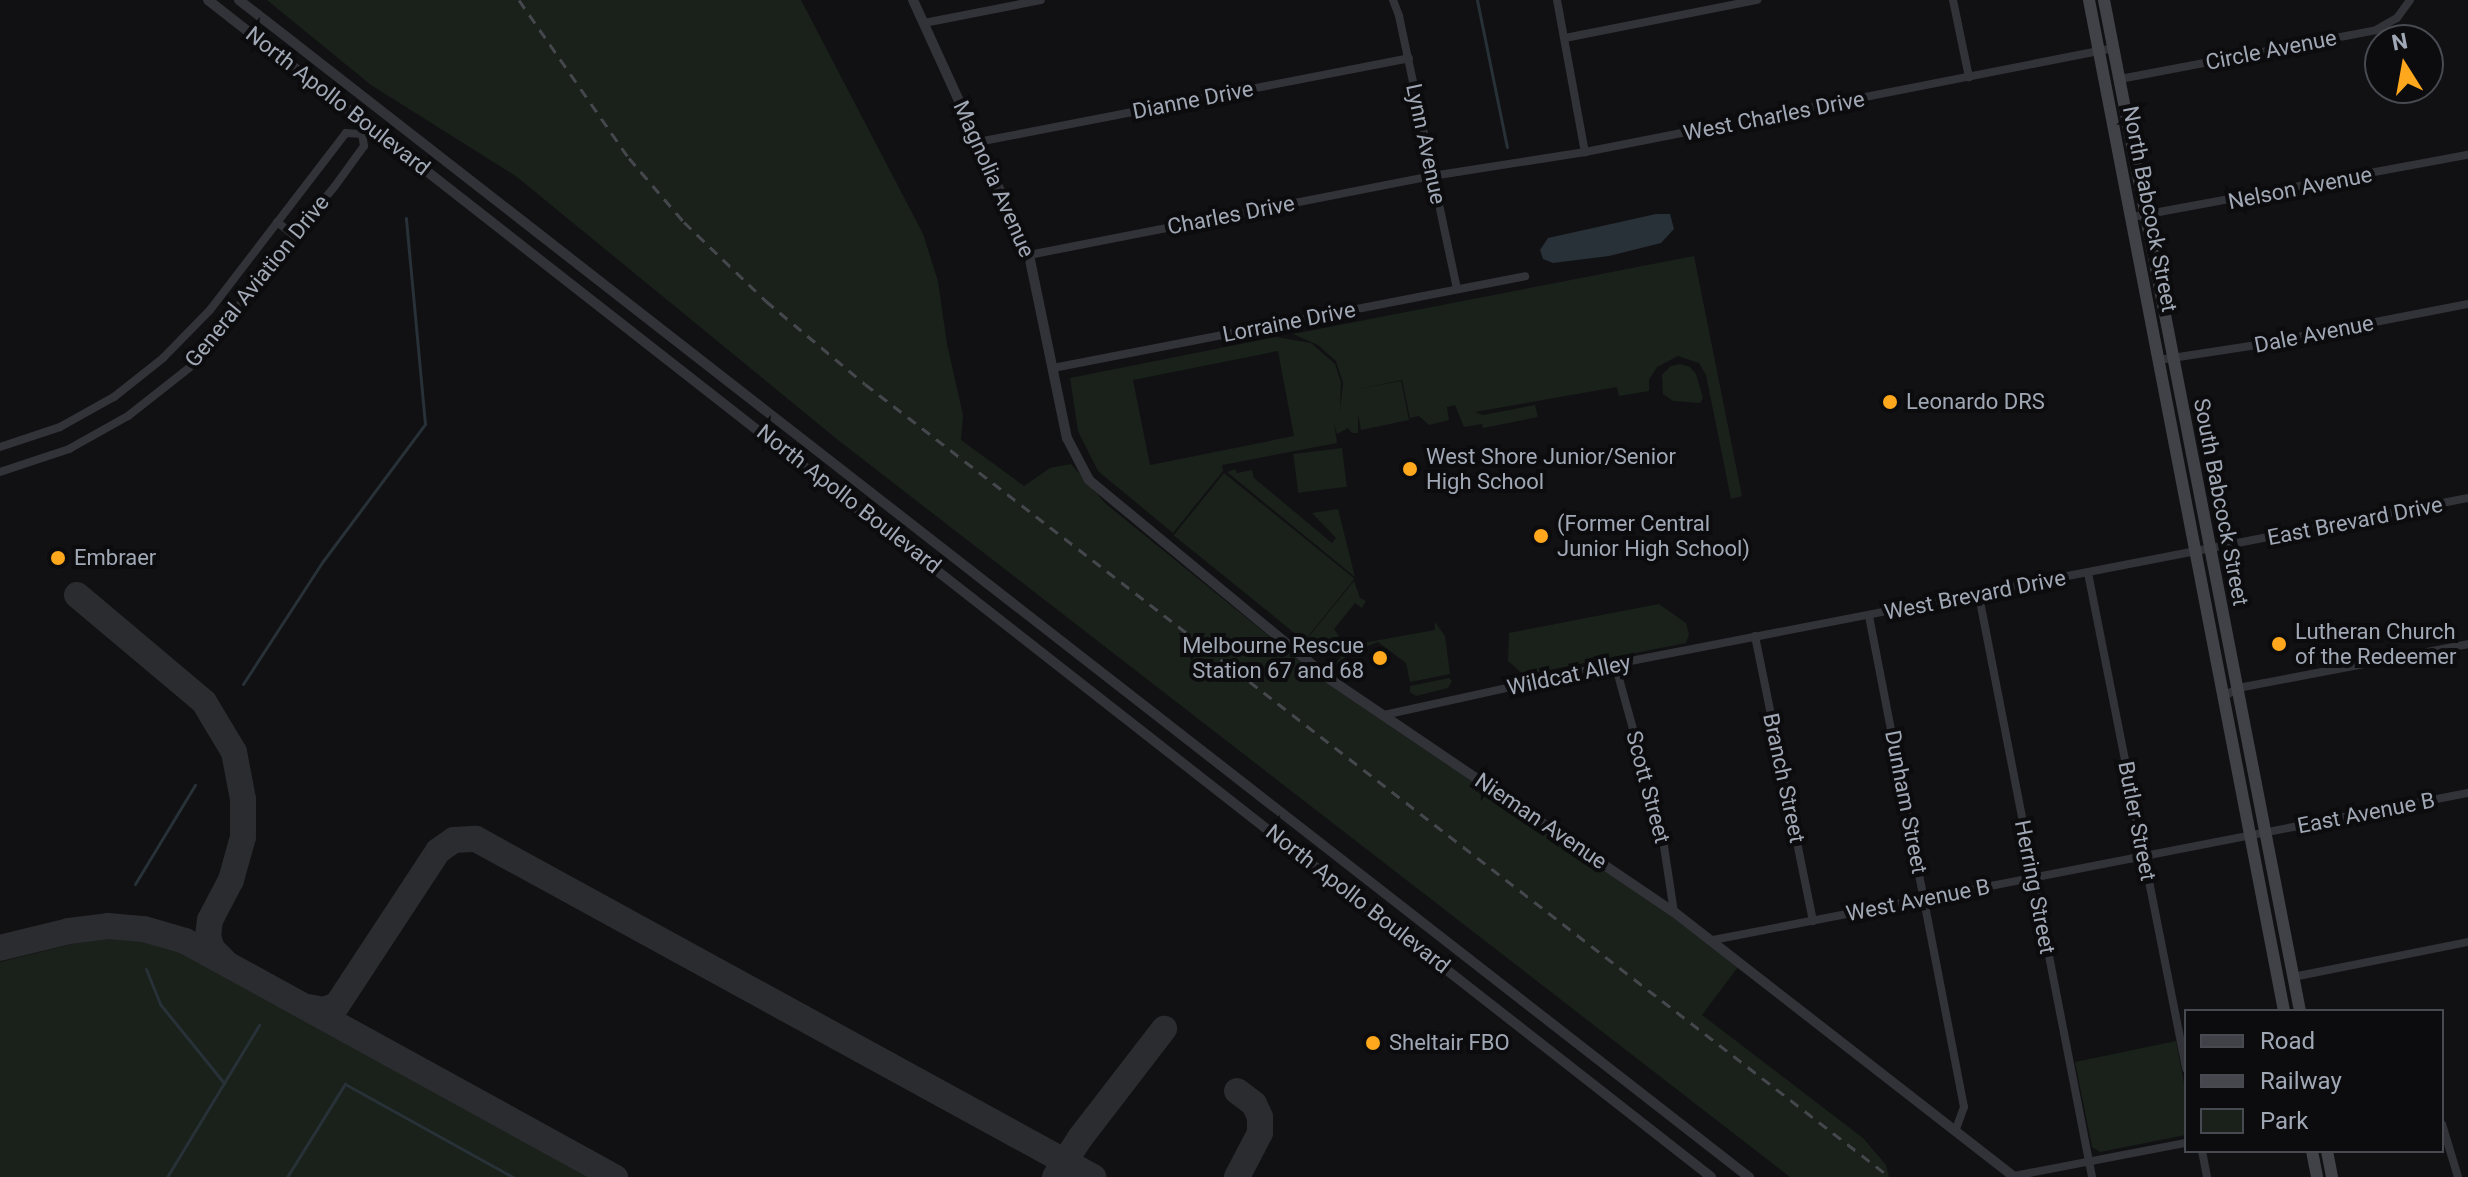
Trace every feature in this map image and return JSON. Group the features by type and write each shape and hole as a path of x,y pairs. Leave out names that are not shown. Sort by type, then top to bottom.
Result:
{"main road":[{"name":"North Babcock Street","path":"2089,0 2159,360 2169,427"},
{"name":"South Babcock Street","path":"2104,0 2300,1009"},
{"name":"South Babcock Street","path":"2169,427 2284,1009"},
{"path":"2312,1153 2317,1177"},
{"path":"2327,1153 2332,1177"}],"street":[{"name":"North Apollo Boulevard","path":"208,0 1711,1177"},
{"name":"North Apollo Boulevard","path":"239,0 1749,1177"},
{"name":"Magnolia Avenue","path":"913,0 1029,255 1075,459"},
{"path":"924,23 1041,0"},
{"name":"Lynn Avenue","path":"1393,0 1409,58 1457,289"},
{"path":"1557,0 1585,152"},
{"path":"1565,38 1757,0"},
{"path":"1953,0 1969,77"},
{"name":"Circle Avenue","path":"2120,79 2376,30 2397,18 2410,0"},
{"name":"West Charles Drive","path":"1432,176 1585,152 2114,48"},
{"name":"Dianne Drive","path":"978,142 1409,58"},
{"name":"General Aviation Drive","path":"362,134 381,112"},
{"name":"General Aviation Drive","path":"0,447 60,427 114,397 163,358 210,310 346,133 362,134"},
{"name":"General Aviation Drive","path":"0,472 69,449 128,416 177,377 226,324 364,146 362,134"},
{"name":"Nelson Avenue","path":"2132,217 2468,155"},
{"name":"Charles Drive","path":"1029,255 1432,176"},
{"path":"277,222 295,236"},
{"name":"Lorraine Drive","path":"1053,368 1525,276"},
{"name":"Dale Avenue","path":"2159,360 2468,304"},
{"name":"Nieman Avenue","path":"1075,459 1109,499 1331,680 1713,940 2015,1176"},
{"name":"East Brevard Drive","path":"2195,552 2468,498"},
{"name":"West Brevard Drive","path":"1755,636 1979,596 2195,552"},
{"name":"Butler Street","path":"2088,573 2184,1058"},
{"name":"Herring Street","path":"1979,596 2092,1177"},
{"name":"Dunham Street","path":"1869,616 1964,1107 1956,1129"},
{"name":"Wildcat Alley","path":"1384,715 1755,636"},
{"name":"Branch Street","path":"1755,636 1813,921"},
{"path":"2223,697 2238,688 2468,644"},
{"name":"Scott Street","path":"1615,664 1662,833 1674,912"},
{"name":"East Avenue B","path":"2264,833 2468,793"},
{"name":"West Avenue B","path":"1713,940 2264,833"},
{"path":"2293,977 2468,942"},
{"path":"2444,1131 2458,1177"},
{"path":"2015,1176 2184,1143"},
{"path":"2202,1153 2207,1177"}],"green space":[{"path":"267,0 801,0 923,234 938,281 947,344 963,415 961,440 1024,486 1050,468 1071,464 1106,504 1328,684 1670,915 1738,967 1702,1015 1863,1138 1886,1165 1889,1177 1790,1177 838,440 517,177 371,85"},
{"path":"1694,256 1742,496 1731,499 1706,375 1699,363 1678,356 1657,367 1649,380 1649,391 1619,396 1617,387 1475,412 1483,415 1535,405 1538,417 1483,428 1482,424 1464,427 1455,405 1447,407 1449,420 1429,425 1419,416 1410,418 1402,380 1353,390 1401,381 1409,420 1361,430 1358,414 1358,433 1352,433 1348,428 1337,434 1334,424 1337,443 1222,465 1223,471 1173,533 1098,471 1078,431 1070,378 1276,337 1311,343 1335,364 1341,382 1340,412 1343,383 1336,361 1318,345 1293,334","holes":["1278,351 1294,436 1150,465 1133,380"]},
{"path":"1680,364 1690,367 1696,374 1703,398 1700,403 1673,401 1663,394 1662,375 1671,366"},
{"path":"1342,448 1347,487 1298,493 1293,454"},
{"path":"1235,469 1237,473 1252,470 1254,478 1332,543 1336,538 1312,513 1338,509 1355,577 1227,472"},
{"path":"1224,473 1355,579 1304,641 1174,535"},
{"path":"1354,581 1360,598 1366,601 1362,608 1355,603 1334,629 1339,636 1321,653 1305,641"},
{"path":"1659,604 1686,623 1689,634 1686,643 1524,675 1508,661 1509,633"},
{"path":"1435,622 1445,636 1450,674 1410,682 1406,663 1378,642 1351,653 1335,665 1353,640 1357,644 1435,630"},
{"path":"1449,678 1452,681 1448,688 1416,696 1410,692 1410,686"},
{"path":"121,938 145,940 186,953 592,1177 0,1177 0,962 76,943"},
{"path":"2176,1041 2184,1083 2184,1135 2100,1152 2092,1147 2075,1062"}],"shaded area":[{"path":"1656,214 1670,214 1674,229 1661,243 1609,256 1553,263 1543,259 1540,250 1548,238"}],"waterway":[{"path":"1477,0 1507,147"},
{"path":"243,684 323,561 425,424 406,218"},
{"path":"135,884 195,785"},
{"path":"146,969 160,1004 224,1083"},
{"path":"167,1177 259,1025"},
{"path":"287,1177 345,1084 513,1177"}],"taxiway":[{"path":"77,595 204,702 234,752 243,799 243,837 231,880 210,920 208,936 212,949 224,961"},
{"path":"308,1007 324,1010 337,1005 438,851 454,840 476,839 1093,1177"},
{"path":"0,948 69,931 108,926 144,929 185,941 615,1177"},
{"path":"1055,1177 1080,1138 1164,1029"},
{"path":"1237,1091 1254,1104 1260,1117 1260,1133 1237,1177"}],"railway":[{"path":"519,0 629,158 684,222 766,301 865,384 1890,1177"}],"place":[{"name":"Leonardo DRS","path":"1890,402"},
{"name":"West Shore Junior/Senior High School","path":"1410,469"},
{"name":"(Former Central Junior High School)","path":"1541,536"},
{"name":"Embraer","path":"58,558"},
{"name":"Lutheran Church of the Redeemer","path":"2279,644"},
{"name":"Melbourne Rescue Station 67 and 68","path":"1380,658"},
{"name":"Sheltair FBO","path":"1373,1043"}]}
